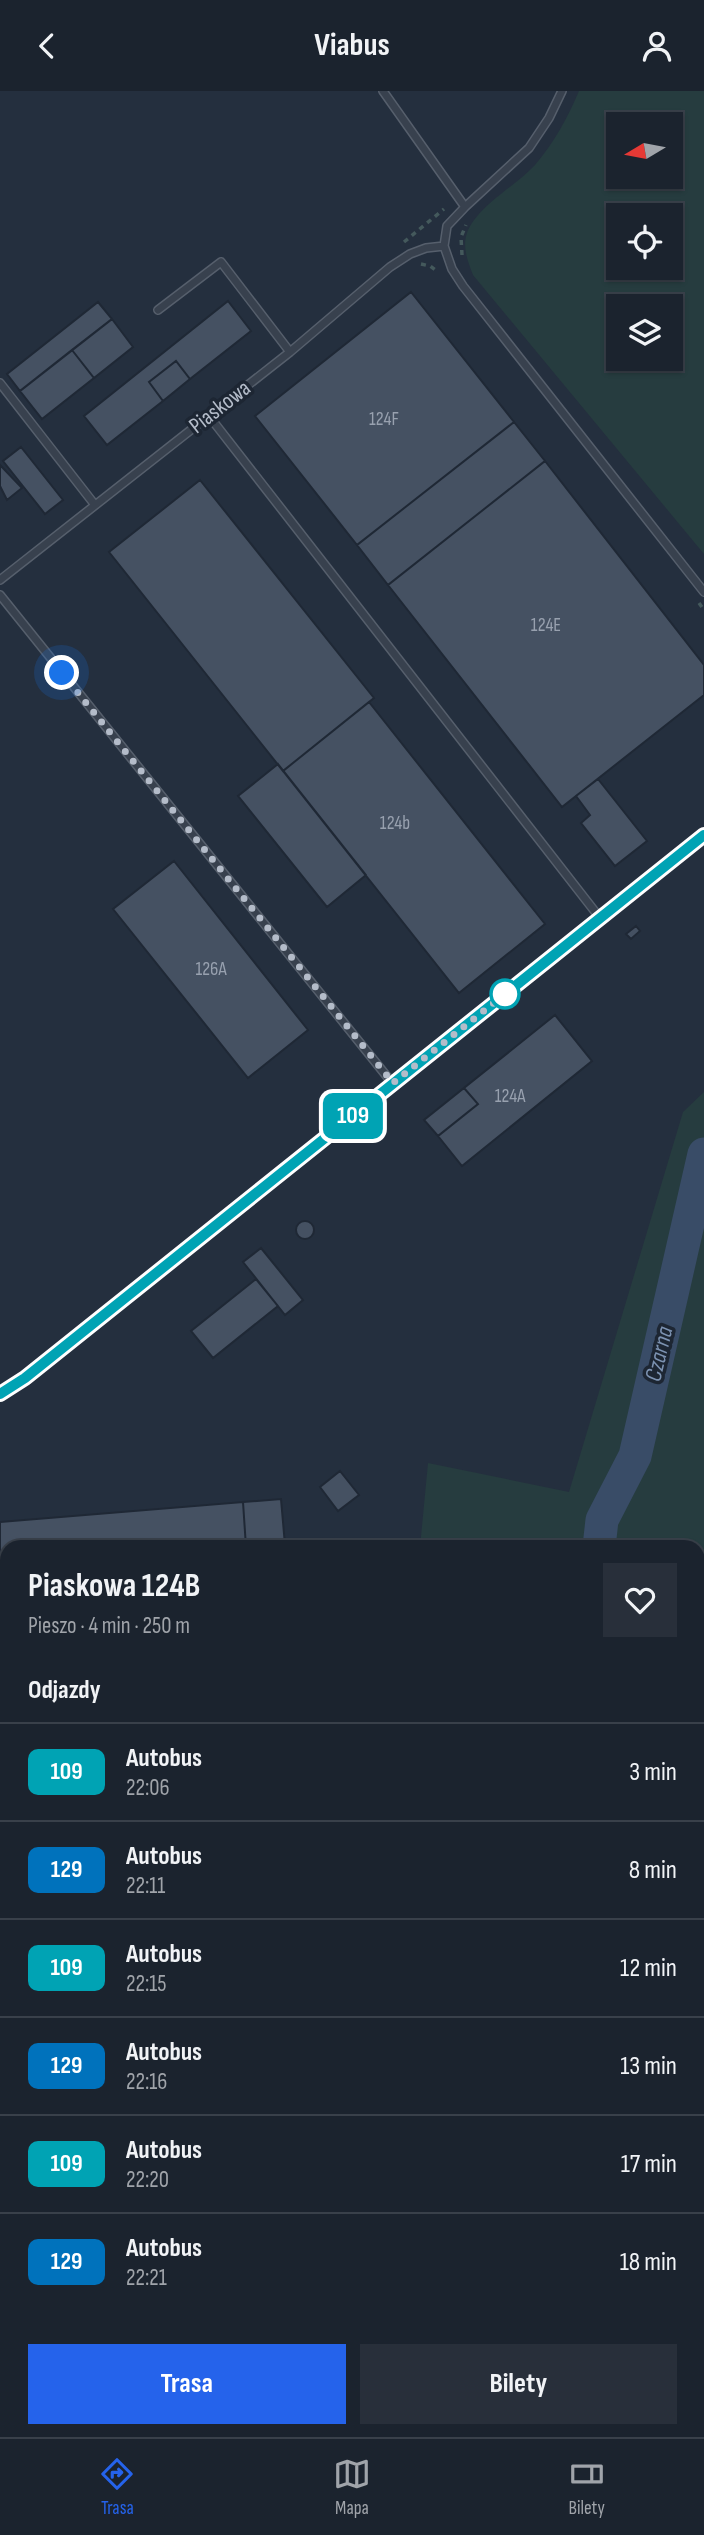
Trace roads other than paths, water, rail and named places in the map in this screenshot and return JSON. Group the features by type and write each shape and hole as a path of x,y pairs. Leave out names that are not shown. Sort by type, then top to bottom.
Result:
{"lane":[{"path":"383,91 465,207"},
{"path":"562,91 549,118 529,148 447,226 444,246 452,269 463,286 704,592"},
{"name":"Piaskowa","path":"0,580 410,254 426,248 444,246"},
{"path":"158,310 221,262 290,352"},
{"path":"0,383 95,505"},
{"path":"209,416 600,918"},
{"path":"0,595 393,1083"},
{"path":"0,1394 36,1369 704,835"}],"waterway":[{"name":"Czarna","path":"600,1540 602,1520 635,1456 704,1154"}]}
